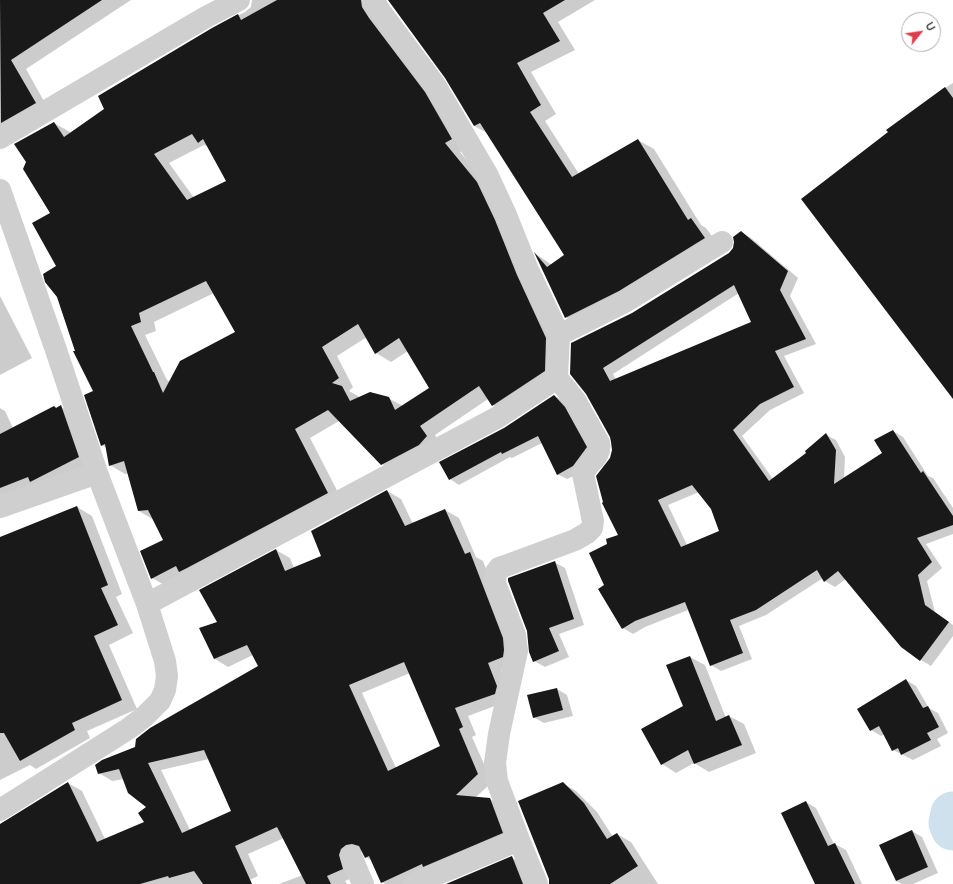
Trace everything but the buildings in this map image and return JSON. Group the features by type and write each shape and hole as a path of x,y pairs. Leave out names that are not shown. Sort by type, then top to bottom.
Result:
{"street":[{"path":"0,138 206,17 239,0"},
{"path":"373,0 380,12 435,85 487,174 506,215 528,270 560,335 557,378 575,400 599,443 599,454 589,464 583,474 593,521 592,528 587,533 575,540 499,568 496,572 495,583 515,635 517,651 499,734 495,763 497,781 537,884"},
{"path":"0,190 97,473 147,604 165,661 167,676 165,690 160,701 145,716 128,729 0,810"},
{"path":"560,335 624,302 722,242"},
{"path":"147,604 498,417 557,378"},
{"path":"0,507 97,473"},
{"path":"414,884 519,840"},
{"path":"351,856 363,884"}],"waterway":[{"path":"953,814 951,823 953,828"}]}
